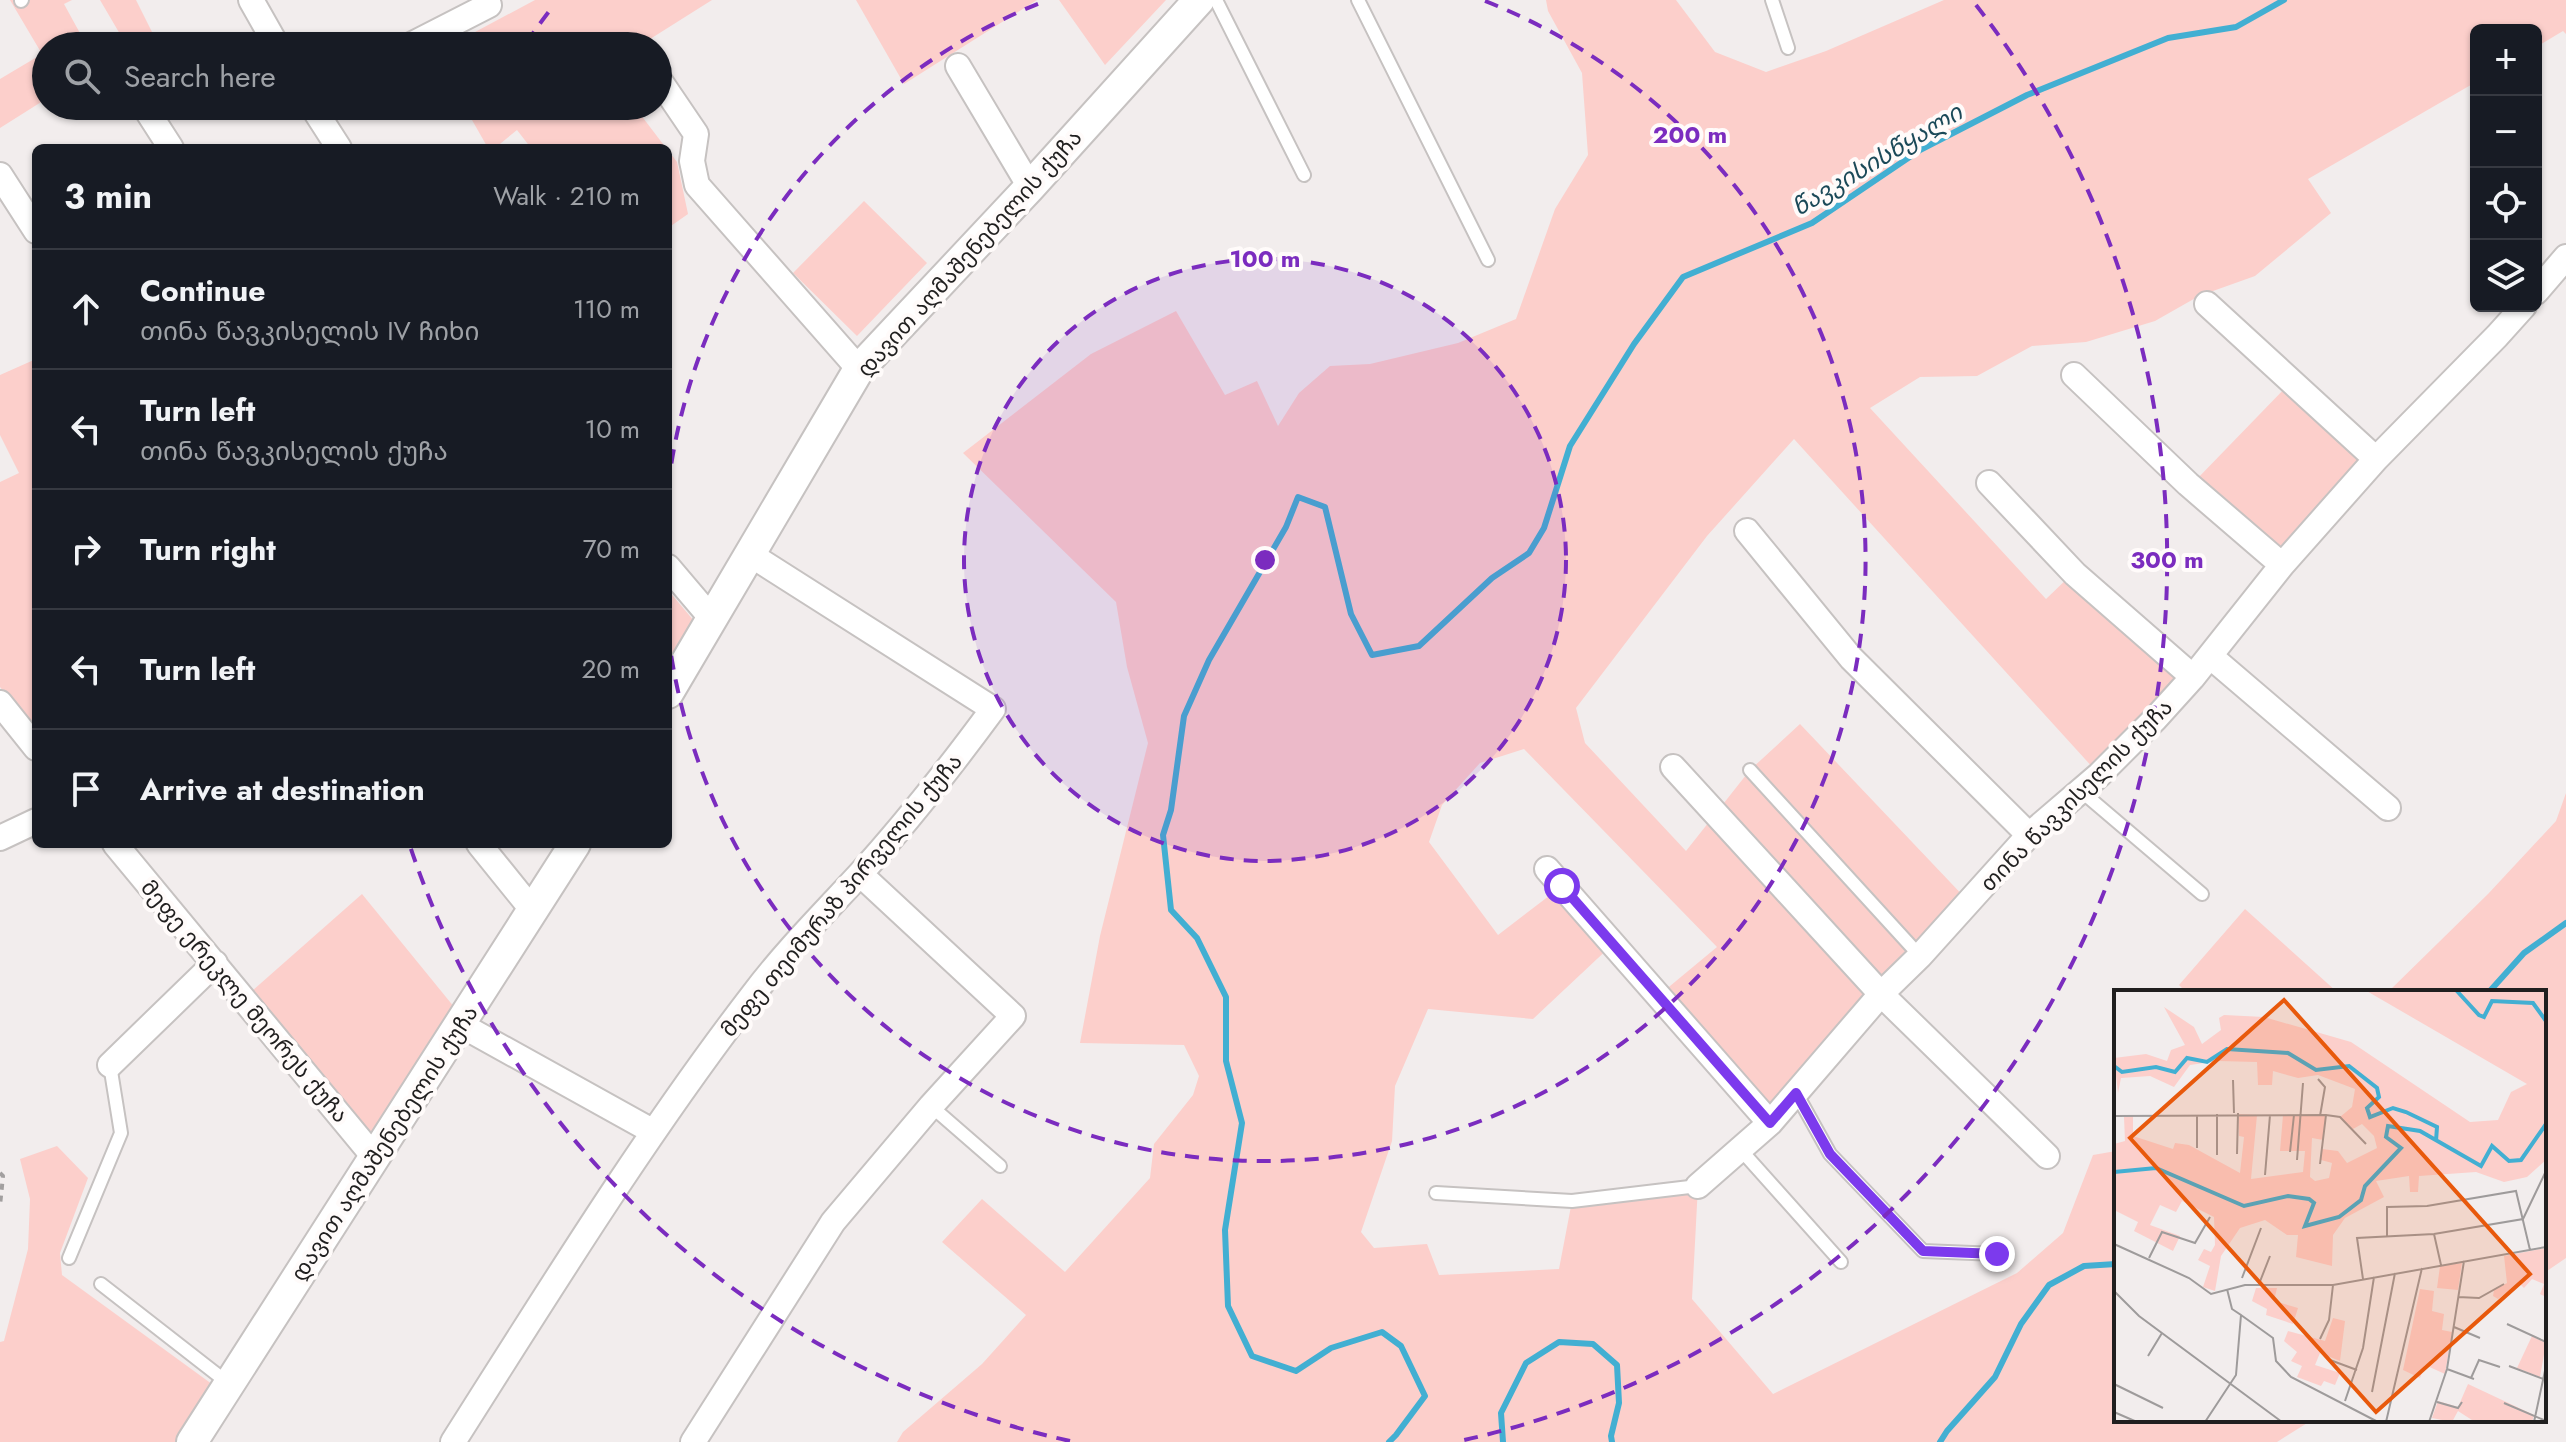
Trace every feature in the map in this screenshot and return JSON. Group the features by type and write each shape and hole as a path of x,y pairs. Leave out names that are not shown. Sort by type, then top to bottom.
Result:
{"street":[{"path":"251,0 269,32"},
{"name":"დავით აღმაშენებელის ქუჩა","path":"672,687 859,369 1030,187 1199,0"},
{"path":"436,32 489,5"},
{"path":"958,66 1030,187"},
{"path":"672,99 696,134 692,161 697,185 859,369"},
{"path":"153,120 168,144"},
{"path":"321,120 336,144"},
{"path":"0,175 32,225"},
{"path":"2542,285 2566,257"},
{"path":"2207,304 2376,459"},
{"name":"თინა წავკისელის ქუჩა","path":"1698,1186 1770,1123 1881,994 1920,956 2029,835 2081,791 2155,719 2193,677 2282,565 2376,459 2519,312"},
{"path":"2074,375 2188,484 2282,565"},
{"path":"1989,483 2075,574 2193,677"},
{"path":"1747,531 1851,658 2029,835"},
{"name":"მეფე თეიმურაზ პირველის ქუჩა","path":"453,1442 652,1131 753,994 811,924 860,874 934,789 993,709 751,555"},
{"path":"672,572 713,620"},
{"path":"2210,656 2388,808"},
{"path":"0,703 32,743"},
{"path":"1673,767 1881,994 2047,1156"},
{"path":"0,838 32,823"},
{"name":"მეფე ერეკლე მეორეს ქუჩა","path":"118,848 375,1158"},
{"path":"482,848 534,912"},
{"name":"დავით აღმაშენებელის ქუჩა","path":"192,1442 573,848"},
{"path":"1547,869 1770,1123"},
{"path":"693,1442 833,1222 931,1106 1013,1016 860,874"},
{"path":"110,1065 215,963"},
{"path":"461,1025 652,1131"}],"lane":[{"path":"1216,0 1304,175"},
{"path":"1358,0 1488,260"},
{"path":"1772,0 1788,48"},
{"path":"1750,770 1920,956"},
{"path":"2081,791 2202,894"},
{"path":"69,1258 121,1133 110,1065"},
{"path":"1796,1093 1830,1154 1923,1251 1997,1254"},
{"path":"931,1106 1000,1166"},
{"path":"1740,1149 1841,1262"},
{"name":"თინა წავკისელის ქუჩა","path":"1436,1193 1572,1201 1698,1186"},
{"path":"101,1284 228,1383"}],"path":[{"path":"0,1173 3,1176 0,1206"}],"shaded area":[{"path":"10,0 72,0 64,4 79,32 32,32 32,37"},
{"path":"100,0 136,0 152,32 119,32"},
{"path":"535,0 712,0 661,32 475,32"},
{"path":"856,0 1037,0 904,84"},
{"path":"1059,0 1166,0 1105,65"},
{"path":"1546,0 1676,0 1715,52 1766,72 1826,51 1944,0 2566,0 2566,34 2563,31 2542,43 2542,24 2470,24 2470,85 2308,179 2331,213 2255,276 2199,296 2155,321 2086,342 2032,346 1977,376 1920,377 1870,408 2046,599 2071,575 2185,675 2095,770 1794,439 1707,536 1576,708 1585,743 1686,851 1750,770 1800,724 1969,902 1770,1123 1658,996 1717,947 1524,749 1480,763 1442,805 1429,842 1498,935 1562,886 1613,944 1533,1019 1428,1009 1395,1086 1392,1141 1361,1232 1374,1248 1427,1244 1439,1275 1559,1269 1572,1201 1698,1186 1692,1299 1773,1394 2017,1273 2063,1233 2093,1155 2114,1151 2114,1422 2309,1422 2277,1442 897,1442 903,1432 982,1364 1026,1315 942,1242 982,1199 1065,1272 1150,1178 1154,1144 1193,1095 1199,1076 1184,1045 1080,1043 1100,936 1148,743 1127,667 1116,602 963,453 1091,354 1176,311 1225,395 1257,381 1278,426 1299,393 1330,366 1370,364 1458,343 1516,319 1555,209 1588,155 1582,73 1548,11"},
{"path":"32,60 32,108 0,128 0,79"},
{"path":"472,120 645,120 663,144 528,144 517,130 500,144 486,144"},
{"path":"672,155 677,162 688,214 672,225"},
{"path":"864,201 927,263 857,336 793,273"},
{"path":"32,361 32,726 0,687 0,482 19,473 0,435 0,375"},
{"path":"2289,384 2368,457 2282,554 2196,480"},
{"path":"672,595 694,621 672,656"},
{"path":"2566,793 2566,1258 2546,1272 2546,990 2390,990 2488,894 2556,821"},
{"path":"362,894 459,1013 375,1143 251,992"},
{"path":"2245,909 2335,990 2184,990 2179,985"},
{"path":"57,1146 88,1178 60,1253 62,1275 216,1387 182,1442 0,1442 0,1342 4,1341 28,1249 30,1199 20,1159"}],"waterway":[{"name":"წავკისისწყალი","path":"1389,1442 1425,1396 1401,1346 1382,1332 1331,1348 1296,1371 1252,1356 1228,1306 1225,1230 1242,1123 1226,1061 1226,997 1197,938 1171,910 1163,835 1171,810 1184,716 1209,660 1286,527 1298,497 1325,507 1351,614 1372,655 1419,646 1492,578 1529,553 1544,528 1570,446 1634,344 1683,277 1812,223 1920,150 2027,95 2168,38 2236,27 2284,0"},
{"path":"2491,990 2524,953 2566,923"},
{"path":"1940,1442 1995,1377 2021,1324 2049,1285 2084,1266 2114,1264"},
{"path":"1503,1442 1501,1413 1526,1363 1559,1342 1593,1344 1617,1365 1619,1403 1612,1442"}],"route":[{"path":"1562,886 1770,1123 1796,1093 1830,1154 1923,1251 1997,1254"}]}
